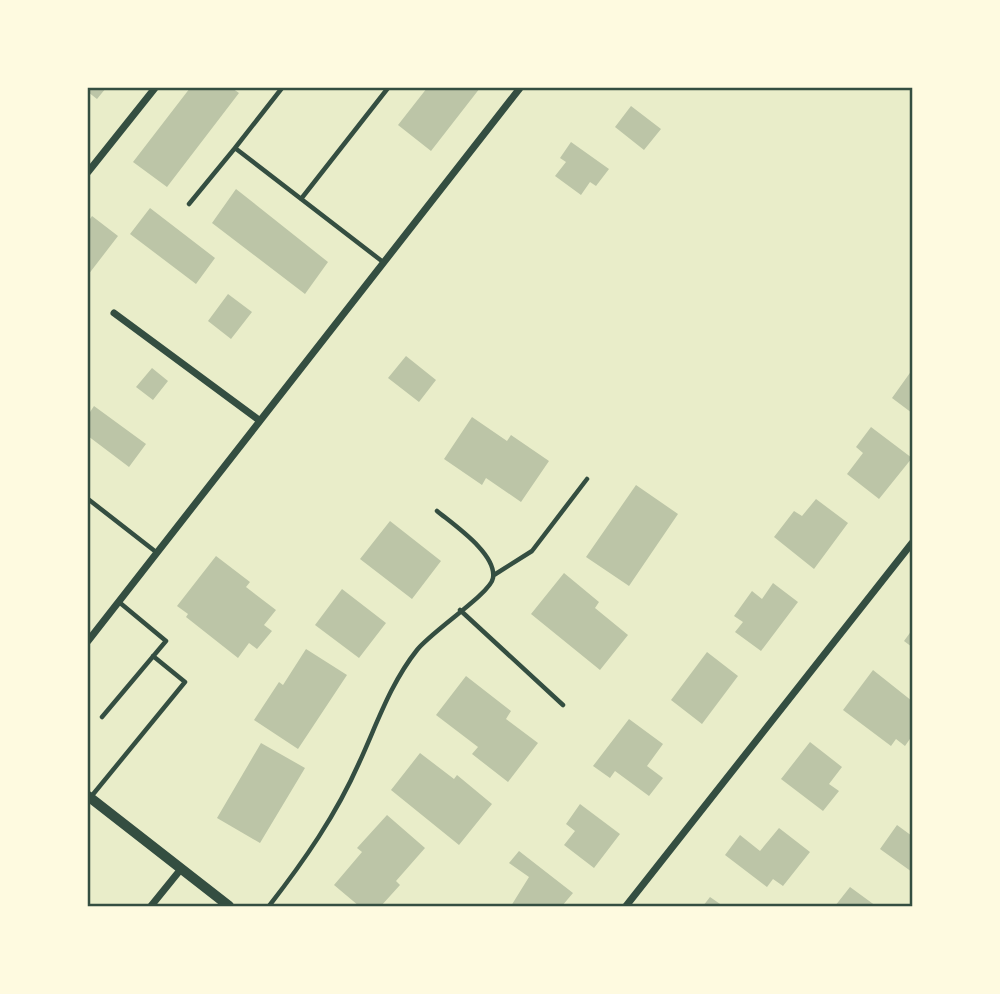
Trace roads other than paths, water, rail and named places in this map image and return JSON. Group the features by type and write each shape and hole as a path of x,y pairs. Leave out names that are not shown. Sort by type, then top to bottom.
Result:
{"street":[{"path":"88,172 155,88"},
{"path":"88,641 520,88"},
{"path":"114,313 259,420"},
{"path":"626,906 912,543"},
{"path":"88,798 229,906"},
{"path":"151,906 180,869"}],"lane":[{"path":"189,204 282,88"},
{"path":"301,199 388,88"},
{"path":"235,148 383,262"},
{"path":"494,575 532,551 587,478"},
{"path":"88,499 156,552"},
{"path":"269,906 302,864 334,814 391,690 410,661 427,638 491,588 494,575 483,550 437,511"},
{"path":"102,717 166,640 118,601"},
{"path":"460,610 563,705"},
{"path":"88,798 185,682 153,656"}]}
